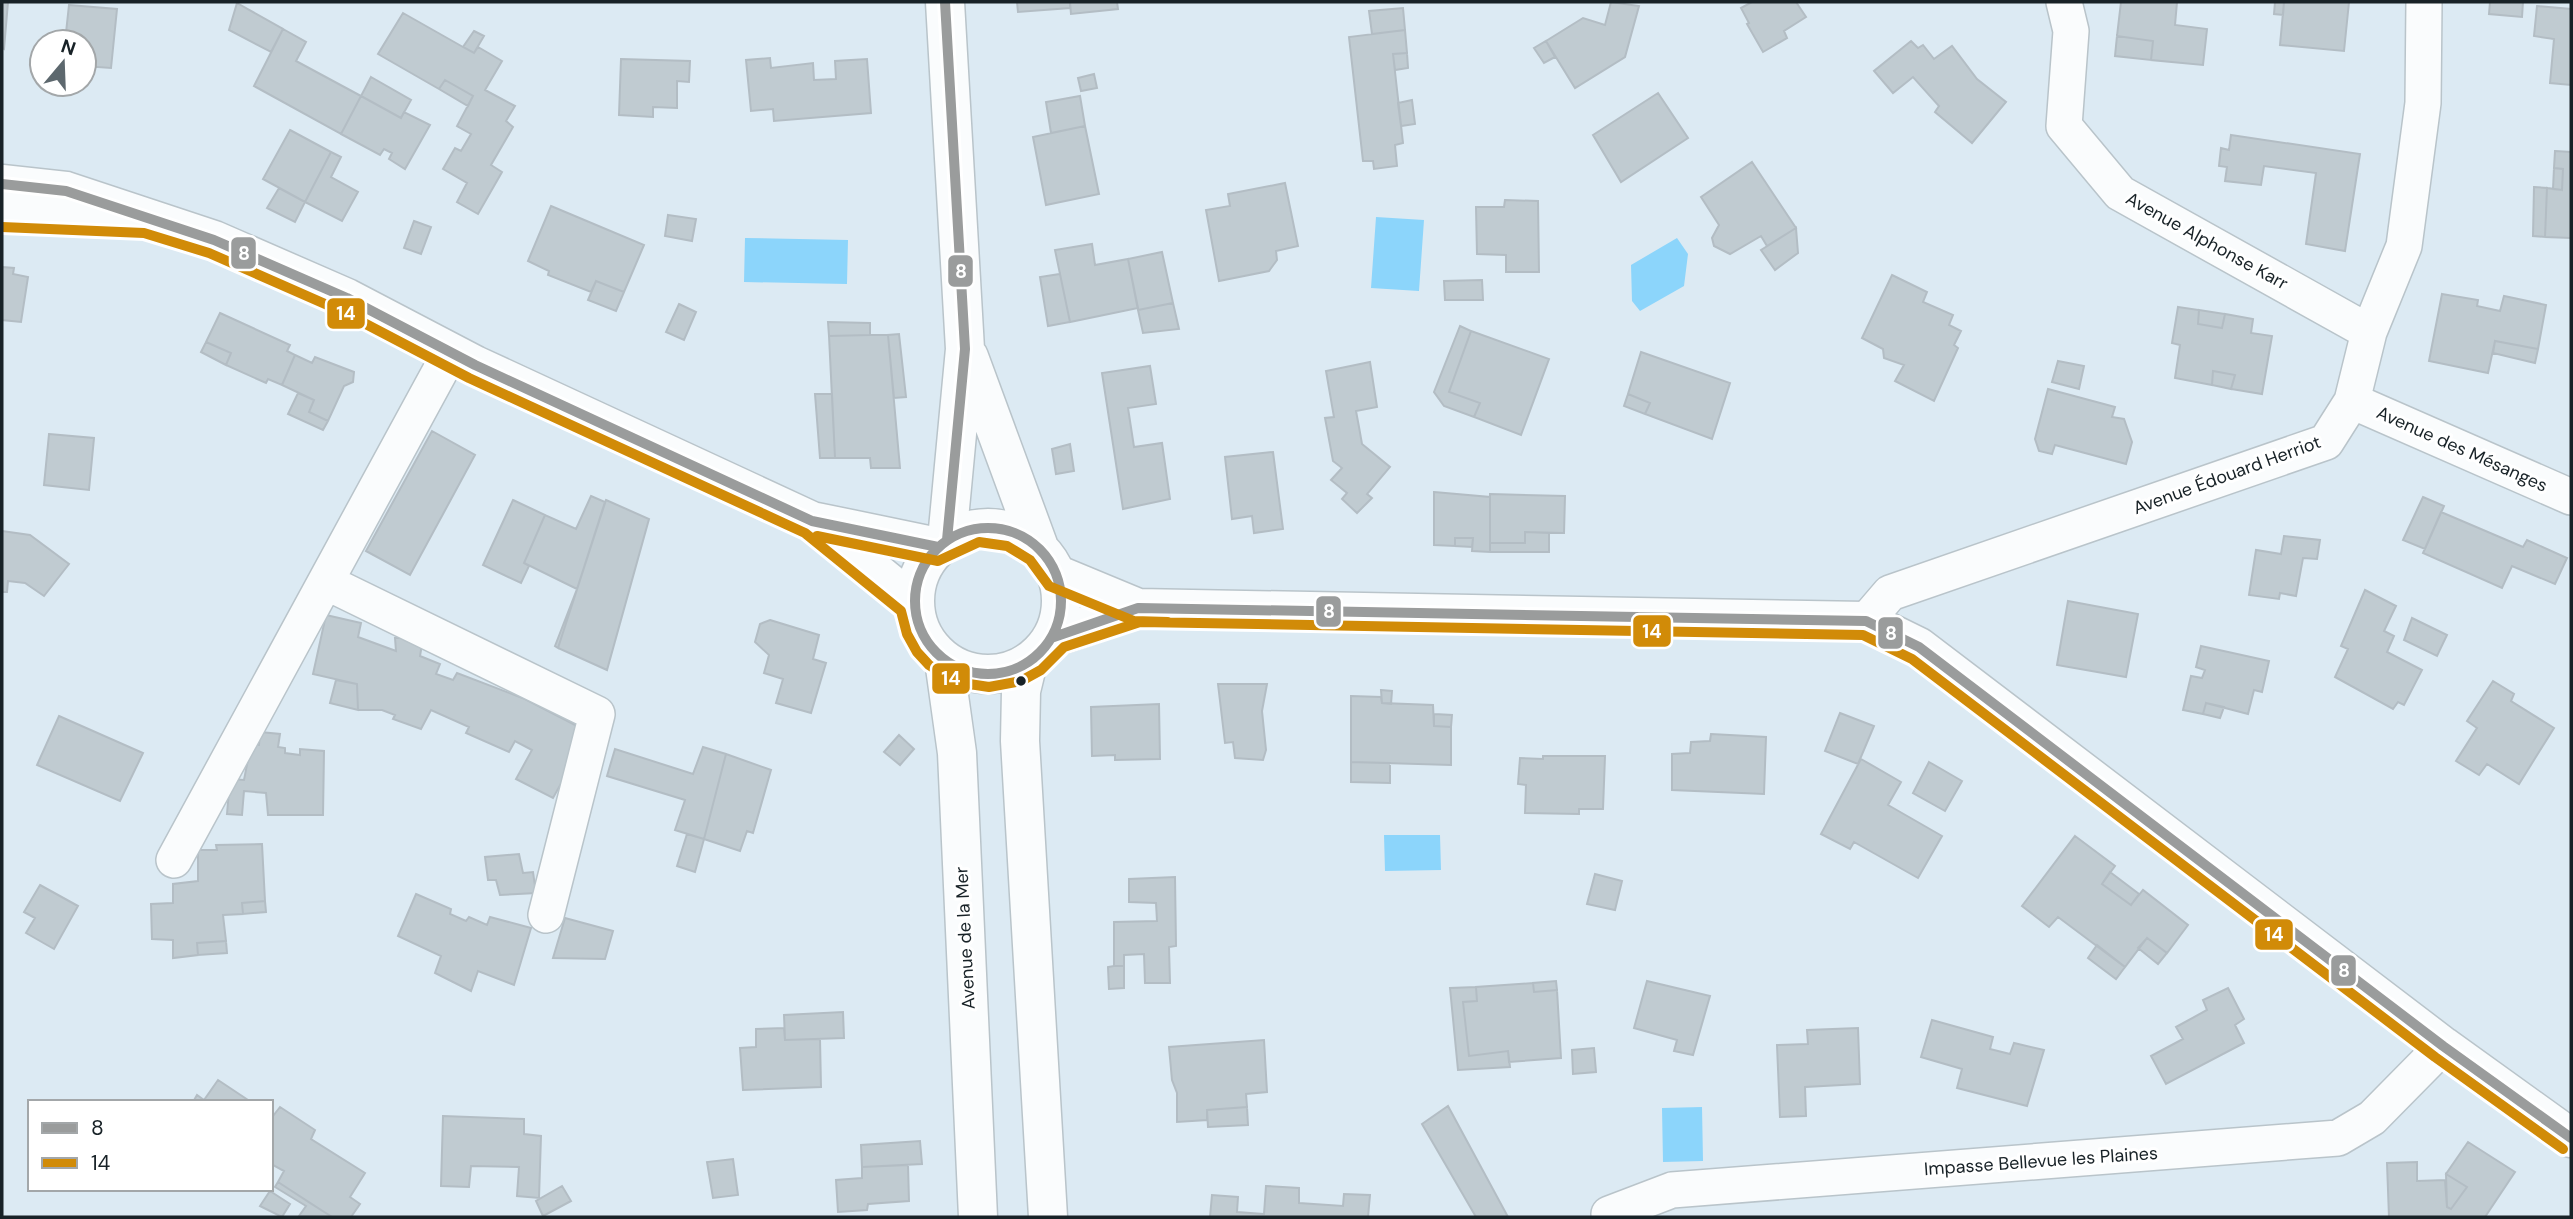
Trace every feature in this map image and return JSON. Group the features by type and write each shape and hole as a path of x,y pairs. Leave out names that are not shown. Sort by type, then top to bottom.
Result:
{"street":[{"path":"942,543 965,349 945,2"},
{"name":"Avenue Alphonse Karr","path":"2064,2 2071,31 2064,126 2120,193 2369,332"},
{"name":"Avenue Édouard Herriot","path":"1866,621 1890,593 2326,442 2352,401 2369,332 2404,246 2423,103 2424,2"},
{"path":"2,184 66,191 214,240 347,298 450,353 812,521 914,603"},
{"path":"2,213 146,219"},
{"path":"965,349 1048,562 1060,606 1021,691 1020,741 1048,1217"},
{"path":"174,860 450,353"},
{"name":"Avenue des Mésanges","path":"2352,401 2571,497"},
{"path":"812,521 942,543"},
{"path":"1138,608 1048,562 1027,539 995,528 962,532 942,543 925,563 916,582 914,603 918,625 928,645 944,660 964,670 986,674 1008,671 1040,650 1138,608 1866,621 1919,648 2443,1046 2571,1138"},
{"path":"326,582 597,714 546,915"},
{"name":"Avenue de la Mer","path":"944,660 957,753 978,1217"},
{"name":"Impasse Bellevue les Plaines","path":"1609,1214 1672,1189 2338,1138 2372,1118 2443,1046"}],"water":[{"path":"1376,217 1424,220 1419,291 1371,288"},
{"path":"745,238 848,240 847,284 744,282"},
{"path":"1677,238 1688,254 1684,286 1640,311 1632,301 1631,265"},
{"path":"1384,835 1440,835 1441,870 1385,871"},
{"path":"1702,1107 1703,1161 1663,1162 1662,1108"}],"building":[{"path":"2,2 8,2 4,49 2,48"},
{"path":"1017,2 1070,2 1070,8 1018,12"},
{"path":"1070,2 1117,2 1118,9 1071,14"},
{"path":"1611,2 1639,6 1625,57 1575,88 1546,41 1583,18 1605,25"},
{"path":"1752,2 1796,2 1806,17 1784,31 1787,38 1763,52 1741,8"},
{"path":"2121,2 2177,2 2175,25 2207,29 2203,65 2151,60 2153,41 2117,36"},
{"path":"2275,2 2284,2 2283,15 2274,14"},
{"path":"2284,2 2349,2 2344,51 2280,45"},
{"path":"2490,2 2523,2 2522,17 2489,14"},
{"path":"237,3 283,29 271,52 229,30"},
{"path":"69,5 117,9 111,68 98,67 98,28 67,28"},
{"path":"2537,6 2571,9 2571,85 2550,83 2554,39 2534,36"},
{"path":"1403,8 1405,30 1372,34 1369,11"},
{"path":"403,13 474,53 478,47 502,61 485,90 515,106 506,121 513,127 491,165 502,172 478,214 457,202 467,183 443,169 455,148 461,151 471,134 457,126 473,96 445,80 439,89 378,54"},
{"path":"283,29 306,42 296,61 361,96 341,134 254,86"},
{"path":"1405,30 1407,53 1393,54 1403,143 1395,145 1397,166 1374,169 1373,161 1363,161 1349,37"},
{"path":"474,31 484,36 474,53 463,47"},
{"path":"2117,36 2153,41 2151,60 2115,56"},
{"path":"1546,41 1555,57 1544,63 1534,48"},
{"path":"1911,41 1918,48 1923,45 1934,59 1952,46 1977,79 2006,102 1972,143 1935,112 1939,106 1913,77 1893,93 1874,71"},
{"path":"1407,53 1408,68 1395,70 1393,54"},
{"path":"770,58 771,68 813,63 814,80 836,79 835,61 867,59 871,113 774,121 773,109 751,111 746,60"},
{"path":"621,59 690,61 689,82 677,81 677,108 653,107 653,117 619,115"},
{"path":"1094,74 1097,88 1081,91 1078,78"},
{"path":"371,77 411,100 401,118 361,96"},
{"path":"445,80 473,96 468,106 439,89"},
{"path":"1658,93 1688,138 1621,182 1593,135"},
{"path":"361,96 401,118 404,112 430,125 405,169 389,159 392,153 384,149 380,155 341,134"},
{"path":"1080,96 1085,126 1051,133 1046,102"},
{"path":"1412,100 1415,124 1401,126 1398,103"},
{"path":"1085,126 1099,194 1046,205 1033,137"},
{"path":"290,130 331,152 305,202 263,179"},
{"path":"2231,135 2360,154 2345,251 2306,244 2316,173 2264,166 2261,185 2225,181 2227,167 2219,166 2221,148 2229,150"},
{"path":"2555,151 2571,152 2571,238 2545,237 2547,188 2562,190 2563,169 2554,168"},
{"path":"331,152 341,157 331,177 358,192 342,221 305,202"},
{"path":"1752,162 1796,228 1767,246 1761,236 1730,254 1714,246 1712,238 1719,225 1701,197"},
{"path":"2554,168 2563,169 2562,190 2553,189"},
{"path":"1285,183 1298,246 1276,251 1277,260 1269,271 1219,281 1206,210 1230,206 1228,194"},
{"path":"2534,187 2547,188 2545,237 2533,236"},
{"path":"279,188 305,202 295,222 267,208"},
{"path":"1505,200 1538,201 1539,272 1506,272 1506,255 1477,254 1476,207 1504,207"},
{"path":"551,206 644,245 624,292 596,281 591,292 548,275 549,271 528,261"},
{"path":"668,215 696,219 692,241 665,236"},
{"path":"414,221 431,227 421,254 404,248"},
{"path":"1796,228 1798,253 1775,270 1761,250"},
{"path":"1092,244 1095,265 1128,259 1138,308 1070,322 1055,250"},
{"path":"1162,252 1173,303 1138,310 1128,259"},
{"path":"2,267 14,268 13,274 28,277 21,322 2,320"},
{"path":"1060,274 1070,322 1048,326 1040,277"},
{"path":"1892,275 1927,292 1923,302 1953,315 1949,325 1961,331 1954,345 1958,348 1934,401 1895,381 1904,365 1884,358 1883,349 1862,338"},
{"path":"1482,280 1483,300 1445,300 1444,281"},
{"path":"596,281 624,292 616,311 588,300"},
{"path":"2442,294 2478,300 2477,306 2500,311 2504,296 2546,305 2538,349 2495,341 2488,373 2429,361"},
{"path":"1173,303 1179,329 1143,333 1138,310"},
{"path":"679,304 696,312 684,340 666,332"},
{"path":"2178,307 2199,310 2198,324 2222,328 2225,314 2253,319 2251,333 2272,336 2262,394 2231,389 2235,375 2213,371 2212,385 2175,378 2180,345 2172,343"},
{"path":"2199,310 2225,314 2222,328 2198,324"},
{"path":"220,313 290,345 287,351 295,355 282,385 268,379 266,383 226,365 231,353 206,342"},
{"path":"828,322 870,323 870,335 829,336"},
{"path":"1460,326 1471,331 1449,392 1480,403 1474,417 1444,406 1434,392"},
{"path":"1471,331 1549,359 1521,435 1474,417 1480,403 1449,392"},
{"path":"899,334 906,397 894,398 888,335"},
{"path":"888,335 900,468 871,468 870,458 835,458 829,336"},
{"path":"2495,341 2538,349 2535,363 2493,353"},
{"path":"206,342 231,353 226,365 201,352"},
{"path":"1641,352 1730,383 1712,439 1645,414 1650,403 1628,394"},
{"path":"295,355 312,363 315,357 354,372 353,382 344,386 328,421 309,412 314,400 282,385"},
{"path":"2058,361 2084,366 2079,389 2052,382"},
{"path":"1370,362 1377,407 1356,411 1362,444 1390,467 1367,494 1372,498 1357,513 1342,499 1347,493 1331,480 1342,468 1333,461 1325,418 1334,417 1326,371"},
{"path":"1150,366 1156,404 1128,408 1134,447 1162,443 1170,499 1123,509 1102,373"},
{"path":"2213,371 2235,375 2231,389 2212,385"},
{"path":"2048,389 2115,407 2112,417 2124,419 2132,442 2126,464 2055,445 2052,454 2039,451 2035,439"},
{"path":"298,393 314,400 309,412 328,421 323,430 288,414"},
{"path":"815,394 832,394 835,458 820,458"},
{"path":"1628,394 1650,403 1645,414 1624,406"},
{"path":"432,431 475,455 410,575 366,551"},
{"path":"49,434 94,438 89,490 44,485"},
{"path":"1070,444 1074,471 1056,474 1052,449"},
{"path":"1273,452 1283,529 1254,533 1252,516 1232,519 1225,457"},
{"path":"1434,492 1490,497 1490,552 1472,551 1473,538 1455,538 1455,546 1434,545"},
{"path":"1490,494 1565,496 1564,533 1525,532 1525,543 1490,543"},
{"path":"591,496 605,502 577,589 524,563 545,515 576,529"},
{"path":"2423,497 2444,506 2425,549 2403,540"},
{"path":"513,500 545,515 524,563 529,566 521,583 483,565"},
{"path":"606,500 649,519 607,670 558,648"},
{"path":"2441,512 2523,547 2527,540 2567,558 2555,584 2512,566 2502,588 2423,553"},
{"path":"2,531 30,535 69,564 44,596 25,583 8,581 7,592 2,592"},
{"path":"1525,532 1549,533 1549,552 1490,552 1490,543 1525,543"},
{"path":"2284,536 2320,540 2317,559 2303,558 2296,596 2280,593 2279,599 2249,595 2256,550 2281,554"},
{"path":"1455,538 1473,538 1472,547 1455,546"},
{"path":"577,589 558,648 555,646"},
{"path":"2365,590 2396,606 2384,631 2394,636 2387,652 2422,670 2404,705 2398,702 2393,709 2335,677 2348,649 2341,646"},
{"path":"2068,601 2138,614 2126,677 2057,665"},
{"path":"326,615 361,623 358,637 396,651 395,638 423,638 420,656 440,664 436,674 453,680 457,673 525,699 579,727 582,746 553,798 516,779 532,750 515,741 509,752 466,733 469,727 431,710 421,729 393,719 395,715 382,710 358,710 357,684 313,674"},
{"path":"2412,618 2447,635 2437,656 2404,640"},
{"path":"770,620 819,635 813,659 826,663 811,713 776,703 783,679 764,673 769,655 755,642 760,624"},
{"path":"2201,646 2269,661 2262,692 2254,690 2248,714 2206,703 2203,714 2183,710 2191,676 2202,678 2205,670 2196,667"},
{"path":"336,680 357,684 358,710 330,703"},
{"path":"2493,681 2514,694 2511,701 2554,728 2519,784 2487,764 2479,775 2456,761 2477,728 2467,721"},
{"path":"1218,684 1267,684 1262,711 1266,750 1263,760 1235,758 1233,742 1225,743"},
{"path":"1381,690 1392,691 1391,704 1382,703"},
{"path":"1351,696 1381,697 1382,703 1433,705 1434,726 1451,727 1451,765 1351,762"},
{"path":"2206,703 2224,707 2220,718 2203,714"},
{"path":"1159,704 1160,759 1115,760 1115,755 1092,756 1091,707"},
{"path":"1840,713 1874,726 1858,764 1825,751"},
{"path":"1434,714 1452,715 1451,727 1434,726"},
{"path":"59,716 143,753 120,801 37,765"},
{"path":"260,732 280,734 278,747 285,748 285,753 300,755 300,749 324,751 323,815 268,815 266,793 244,791 242,815 227,814 230,779 244,780 251,744 259,745"},
{"path":"1711,734 1766,737 1764,794 1672,790 1672,754 1690,753 1691,742 1710,741"},
{"path":"899,735 914,749 900,765 884,752"},
{"path":"703,747 726,754 704,839 675,830 685,800 607,776 615,749 693,774"},
{"path":"726,754 771,770 753,833 747,831 740,851 704,839"},
{"path":"1543,756 1605,756 1603,809 1579,809 1579,814 1525,813 1526,785 1518,784 1520,758 1543,759"},
{"path":"1861,759 1901,782 1888,805 1942,836 1918,878 1854,842 1850,849 1821,834"},
{"path":"1351,762 1390,763 1390,783 1351,782"},
{"path":"1929,762 1962,781 1945,811 1913,793"},
{"path":"687,834 704,839 695,872 677,866"},
{"path":"2075,836 2115,866 2102,884 2131,905 2143,890 2188,925 2167,953 2147,938 2125,967 2058,917 2049,927 2022,906"},
{"path":"262,844 265,901 242,903 243,914 223,915 226,941 197,943 198,955 173,958 173,940 152,939 151,904 173,903 173,884 198,881 198,850 217,850 216,845"},
{"path":"519,854 523,873 533,872 536,893 500,895 496,880 488,880 485,857"},
{"path":"2110,872 2139,894 2131,905 2102,884"},
{"path":"1595,874 1622,881 1615,910 1587,904"},
{"path":"1175,877 1176,946 1169,947 1170,983 1145,983 1144,954 1124,955 1124,966 1114,966 1114,922 1157,921 1156,903 1129,902 1129,879"},
{"path":"40,885 78,906 54,949 26,933 35,918 24,912"},
{"path":"416,894 451,909 450,914 466,921 469,917 487,925 490,917 531,928 514,985 478,971 471,991 435,973 441,956 398,936"},
{"path":"265,901 266,912 243,914 242,903"},
{"path":"565,918 613,931 605,959 553,958"},
{"path":"2147,938 2167,953 2158,964 2138,948"},
{"path":"226,941 227,953 198,955 197,943"},
{"path":"2097,945 2125,967 2116,979 2088,958"},
{"path":"1124,966 1124,988 1109,989 1108,967"},
{"path":"1556,981 1557,990 1534,992 1533,983"},
{"path":"1647,981 1710,996 1693,1055 1674,1051 1677,1040 1634,1028"},
{"path":"1533,983 1534,992 1557,990 1561,1058 1509,1062 1508,1051 1469,1056 1463,1002 1477,1001 1476,987"},
{"path":"1476,987 1477,1001 1463,1002 1469,1056 1508,1051 1510,1067 1458,1070 1450,988"},
{"path":"2228,988 2244,1019 2235,1025 2244,1043 2166,1084 2151,1056 2183,1039 2176,1027 2207,1010 2203,1000"},
{"path":"843,1012 844,1038 785,1040 784,1015"},
{"path":"1932,1020 1993,1037 1990,1049 2010,1054 2014,1043 2044,1050 2027,1106 1957,1088 1962,1069 1921,1057"},
{"path":"784,1028 785,1040 820,1039 821,1087 743,1090 740,1048 756,1047 756,1029"},
{"path":"1858,1028 1860,1084 1805,1087 1806,1116 1780,1117 1777,1045 1808,1044 1807,1030"},
{"path":"1264,1040 1267,1092 1246,1094 1247,1107 1207,1110 1207,1120 1177,1122 1177,1093 1172,1080 1169,1047"},
{"path":"1594,1048 1596,1072 1573,1074 1572,1050"},
{"path":"218,1080 248,1100 204,1100"},
{"path":"1448,1106 1508,1217 1476,1217 1422,1124"},
{"path":"280,1107 315,1130 311,1139 365,1173 350,1197 360,1204 351,1217 332,1217 278,1182 284,1171 273,1165 273,1116"},
{"path":"1247,1107 1248,1125 1208,1127 1207,1110"},
{"path":"443,1116 524,1119 524,1134 541,1136 539,1198 517,1196 519,1167 471,1166 469,1187 441,1186"},
{"path":"920,1141 922,1164 862,1167 861,1145"},
{"path":"2468,1142 2515,1172 2485,1217 2389,1217 2387,1163 2417,1162 2417,1181 2445,1180 2447,1207 2451,1209 2467,1187 2446,1174"},
{"path":"733,1159 738,1195 713,1198 707,1162"},
{"path":"908,1165 909,1201 868,1204 867,1210 838,1212 836,1180 862,1178 862,1167"},
{"path":"2446,1174 2467,1187 2451,1209 2447,1207"},
{"path":"278,1182 332,1217 299,1216 306,1206 275,1187"},
{"path":"562,1186 571,1201 543,1216 536,1201"},
{"path":"1266,1186 1299,1188 1299,1203 1343,1206 1344,1194 1370,1195 1368,1217 1210,1217 1212,1195 1238,1197 1237,1212 1264,1214"},
{"path":"270,1191 290,1204 282,1217 260,1206"}],"transit line":[{"name":"8","path":"945,2 965,349 947,540"},
{"name":"8","path":"2,184 66,191 214,240 347,298 475,365 812,521 938,547"},
{"name":"14","path":"2,227 144,233 209,253 341,311 469,378 805,533 901,611 907,634 917,652 929,665 956,682 989,687 1021,681 1041,670 1064,647 1140,622 1863,635 1912,659 2435,1057 2563,1149"},
{"name":"8","path":"988,528 1016,534 1040,549 1055,573 1061,601 1055,629 1040,653 1016,668 988,674 960,668 936,653 921,629 915,601 921,573 936,549 960,534 988,528"},
{"name":"14","path":"817,536 938,561 979,542 1007,546 1030,560 1049,586 1134,621 1168,622"},
{"name":"8","path":"1051,638 1138,608 1866,621 1919,647 2443,1046 2571,1138"}]}
